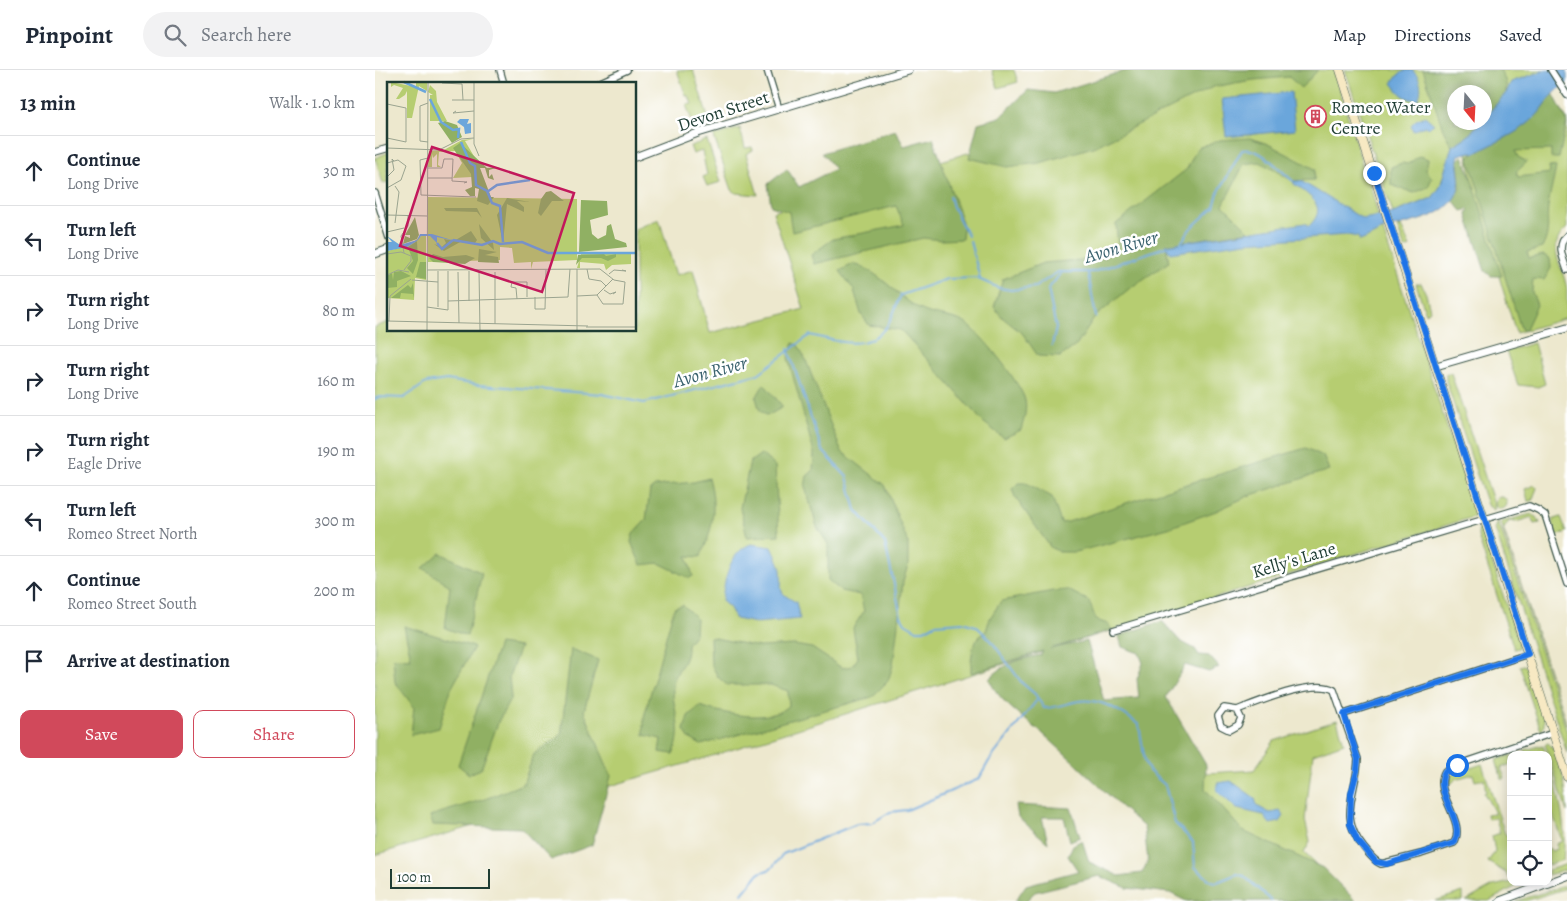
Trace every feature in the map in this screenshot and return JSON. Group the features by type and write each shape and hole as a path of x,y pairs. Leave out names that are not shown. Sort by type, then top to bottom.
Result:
{"main road":[{"path":"1340,70 1567,777"}],"street":[{"path":"600,82 627,70"},
{"path":"767,70 779,109"},
{"name":"Devon Street","path":"636,157 697,134 907,70"},
{"path":"1551,70 1566,94"},
{"path":"375,193 387,232"},
{"path":"1567,235 1561,243 1561,250 1567,270"},
{"path":"375,254 387,250"},
{"path":"1436,366 1567,328"},
{"name":"Kelly's Lane","path":"1113,630 1529,506 1545,515 1567,584"},
{"path":"1344,714 1528,654"},
{"path":"1237,710 1241,718 1238,725 1229,730 1221,726 1218,718 1222,710 1228,707 1237,710 1321,685 1334,690 1344,714 1358,759 1351,794 1350,824 1357,840 1381,864 1430,852 1454,843 1457,833 1442,782 1445,771 1457,765 1553,733"},
{"path":"1500,901 1567,876"}],"green space":[{"path":"677,70 693,70 708,118 693,123 686,105 692,104 689,96 686,96"},
{"path":"992,70 1014,70 1018,82 998,88"},
{"path":"1128,70 1318,70 1301,88 1289,77 1253,80 1213,87 1096,146 1040,163 1007,167 969,158 978,123 1000,117 1028,90 1054,93"},
{"path":"1134,70 1334,70 1378,215 1476,516 702,759 375,855 375,327 387,323 387,331 636,331 636,229 659,219 676,275 693,270 710,333 804,309 773,212 1083,118"},
{"path":"1345,70 1546,70 1511,82 1506,93 1492,109 1492,85 1447,85 1447,130 1473,130 1468,136 1452,146 1440,187 1432,198 1393,213"},
{"path":"1423,70 1500,70 1506,82 1506,93 1492,109 1492,85 1447,85 1447,130 1473,130 1468,136 1452,146 1444,132"},
{"path":"1552,92 1567,120 1567,228 1560,235 1556,250 1567,290 1567,318 1516,333 1474,193 1467,153 1479,152 1511,134 1538,111"},
{"path":"1553,93 1567,121 1559,158 1551,158 1551,150 1515,151 1518,157 1527,162 1516,172 1518,177 1550,173 1549,166 1556,167 1548,206 1545,242 1542,248 1527,252 1529,258 1544,255 1550,259 1551,268 1544,280 1533,279 1532,292 1537,305 1525,331 1521,329 1468,156 1505,138 1526,125 1544,106"},
{"path":"740,128 745,148 752,147 753,150 746,154 758,195 736,193 732,190 715,140 714,136"},
{"path":"895,130 904,146 933,138 963,225 962,239 942,240 923,238 814,264 811,255 833,239 904,225 896,206 792,232 789,212 771,206 768,184 787,169 799,187 835,169 822,153"},
{"path":"1250,138 1268,144 1315,169 1314,180 1293,181 1260,162 1244,164 1223,205 1249,231 1166,245 1169,262 1130,288 1095,317 1077,345 1060,357 1038,356 1023,334 1003,318 994,307 1003,279 1043,263 1105,258 1118,248 1116,224 1187,169 1197,148 1220,140"},
{"path":"707,140 721,182 707,186 703,177 707,175 702,151 693,154 690,146"},
{"path":"387,153 387,182 383,183 375,158"},
{"path":"1419,156 1428,159 1426,170 1432,178 1428,187 1414,193 1391,185 1391,167 1402,163 1408,164"},
{"path":"1463,156 1502,276 1491,276 1485,271 1467,215 1469,209 1462,211 1453,200 1460,187 1458,160"},
{"path":"1401,226 1410,247 1405,249 1397,227"},
{"path":"853,264 879,277 910,303 923,311 960,320 972,328 1007,369 1024,397 1026,409 1021,430 1004,438 983,422 901,330 869,325 861,314 854,290 840,271"},
{"path":"1421,283 1430,310 1426,314 1416,284"},
{"path":"793,343 798,345 805,358 841,451 885,485 908,543 908,565 903,582 893,665 888,681 872,697 701,745 689,738 684,730 688,716 700,706 721,712 758,716 770,715 789,706 788,691 771,685 727,685 718,677 711,664 710,637 760,647 794,645 812,648 842,668 852,666 858,658 853,628 864,611 860,595 841,591 828,580 828,544 817,527 805,487 807,476 813,471 814,453 788,358"},
{"path":"1534,343 1545,384 1538,387 1518,385 1506,351"},
{"path":"1451,373 1495,507 1494,510 1487,505 1446,381 1446,374"},
{"path":"764,384 783,407 767,416 760,411 756,398"},
{"path":"1306,448 1323,456 1329,470 1248,496 1216,511 1168,528 1075,552 1061,552 1051,548 1015,497 1012,489 1018,483 1026,483 1052,497 1061,523"},
{"path":"761,454 775,466 779,535 747,537 740,508 750,462"},
{"path":"709,478 713,498 711,528 700,557 687,556 693,576 689,578 659,563 641,565 631,542 633,534 646,520 650,490 655,486 694,482"},
{"path":"1535,485 1537,488 1532,501 1528,501 1525,489"},
{"path":"1499,497 1503,497 1507,503 1503,509 1499,509 1495,505 1495,501"},
{"path":"1531,514 1537,517 1540,523 1535,524 1532,517 1516,522 1509,521 1503,529 1501,522"},
{"path":"1561,517 1567,532 1557,536 1552,520"},
{"path":"1498,521 1567,732 1567,753 1495,529"},
{"path":"1479,524 1519,642 1519,648 1514,649 1478,536"},
{"path":"1503,529 1567,726 1503,530"},
{"path":"440,553 482,573 467,636 445,628 450,586 423,568"},
{"path":"1068,590 1089,601 1096,620 1108,624 1112,630 1050,649 1087,641 1104,701 1139,698 1137,679 1143,663 1139,653 1122,647 1119,636 1162,621 1180,641 1195,649 1199,655 1209,656 1219,667 1209,672 1185,665 1166,697 1206,765 1205,789 1243,831 1323,868 1356,901 1186,901 1170,893 1127,888 1099,876 1035,892 1026,901 1015,901 1026,885 1078,871 1068,856 1073,845 1082,840 1089,862 1119,876 1142,873 1148,861 1144,827 1043,734 1008,705 989,679 1007,665 1041,655 1043,651 971,673 973,649 977,639 986,631 990,618 1001,601"},
{"path":"683,605 696,618 695,634 687,644 685,660 674,680 673,697 678,734 673,754 659,752 661,739 644,735 644,717 674,608"},
{"path":"404,626 474,647 451,689 439,728 411,735 414,707 395,682 393,658 411,659"},
{"path":"499,644 520,647 509,676 511,698 499,720 481,769 469,774 458,765"},
{"path":"571,649 598,660 584,711 611,776 592,845 551,860 521,828 433,825 430,816 485,799 523,784 534,754 561,735"},
{"path":"1524,665 1528,669 1544,719 1544,727 1541,731 1520,666"},
{"path":"1337,720 1344,743 1313,754 1305,820 1310,842 1304,853 1355,901 1187,901 1193,774 1254,770 1274,741"},
{"path":"1548,743 1553,748 1560,765 1565,786 1567,812 1552,766 1552,751 1547,751 1545,744"},
{"path":"1543,745 1545,751 1525,751"},
{"path":"1507,756 1507,766 1501,768 1505,778 1502,780 1496,760"},
{"path":"1482,764 1505,834 1507,835 1507,876 1488,862 1495,851 1492,836 1500,833 1496,817 1488,819 1487,814 1495,813 1484,793 1486,792 1484,779 1475,781 1473,774 1456,779 1451,784 1450,778 1453,774"},
{"path":"1552,772 1563,822 1564,848 1563,860 1552,864 1552,851 1557,849 1556,844 1562,841 1552,812"},
{"path":"1016,805 1071,808 1080,837 1070,841 1064,817 1042,817 1048,843 1018,817"},
{"path":"1567,864 1567,870 1552,874 1552,869"},
{"path":"1507,883 1507,886 1517,886 1489,901 1466,901 1493,886"},
{"path":"1567,885 1567,888 1526,901 1516,901"},
{"path":"1463,892 1463,901 1435,901"}],"water":[{"path":"1412,70 1419,80 1420,92 1418,100 1409,99 1397,90 1392,83 1399,74"},
{"name":"Avon River","path":"1546,70 1567,70 1567,83 1552,96 1538,114 1527,124 1506,138 1476,153 1471,152 1459,155 1459,186 1455,197 1448,206 1429,217 1384,230 1360,241 1358,237 1347,235 1246,242 1170,253 1165,245 1305,223 1309,226 1317,213 1315,202 1293,181 1301,181 1363,219 1393,213 1432,198 1440,187 1452,146 1468,136 1473,130 1492,130 1492,109 1506,93 1511,82"},
{"path":"1291,92 1295,130 1226,137 1222,99"},
{"path":"1425,116 1434,124 1427,128 1425,126 1413,131 1411,125 1416,120"},
{"path":"751,544 772,547 779,561 781,589 785,595 796,602 800,619 756,623 735,619 730,608 722,601 726,576 733,560 737,553"},
{"path":"1231,781 1255,798 1257,806 1270,813 1280,811 1284,816 1280,822 1270,824 1263,815 1237,809 1217,791 1217,783"}],"waterway":[{"path":"1181,243 1190,229 1214,207 1218,193 1242,150 1249,150 1263,155 1293,181"},
{"path":"950,196 953,207 968,236"},
{"path":"970,241 980,279"},
{"name":"Avon River","path":"375,399 379,397 404,398 426,383 447,380 478,385 602,394 644,403 758,374 810,335 850,343 870,340 879,335 886,327 893,316 901,295 947,279 976,278 999,288 1011,290 1035,287 1058,272 1093,272 1168,246"},
{"path":"1052,346 1056,328 1048,289 1062,272"},
{"path":"1088,273 1096,317"},
{"path":"788,349 822,450 847,477 856,510 885,543 901,616 905,623 917,630 924,630 935,624 962,622 976,626 990,639 1022,683 1035,694 1044,708 1079,701 1095,701 1103,703 1133,720 1139,725 1145,761 1149,771 1165,785 1175,823 1193,842 1195,867 1211,881 1217,882 1237,874 1244,876 1272,901"},
{"path":"742,894 759,873 771,869 783,854 857,824 872,823 890,812 907,810 979,779 989,761 1037,700"}],"place":[{"name":"Romeo Water Centre","path":"1315,117"}],"route":[{"path":"1374,173 1528,654 1344,714 1358,759 1349,808 1350,824 1357,840 1376,862 1387,864 1454,843 1457,833 1442,782 1445,771 1457,765"}]}
